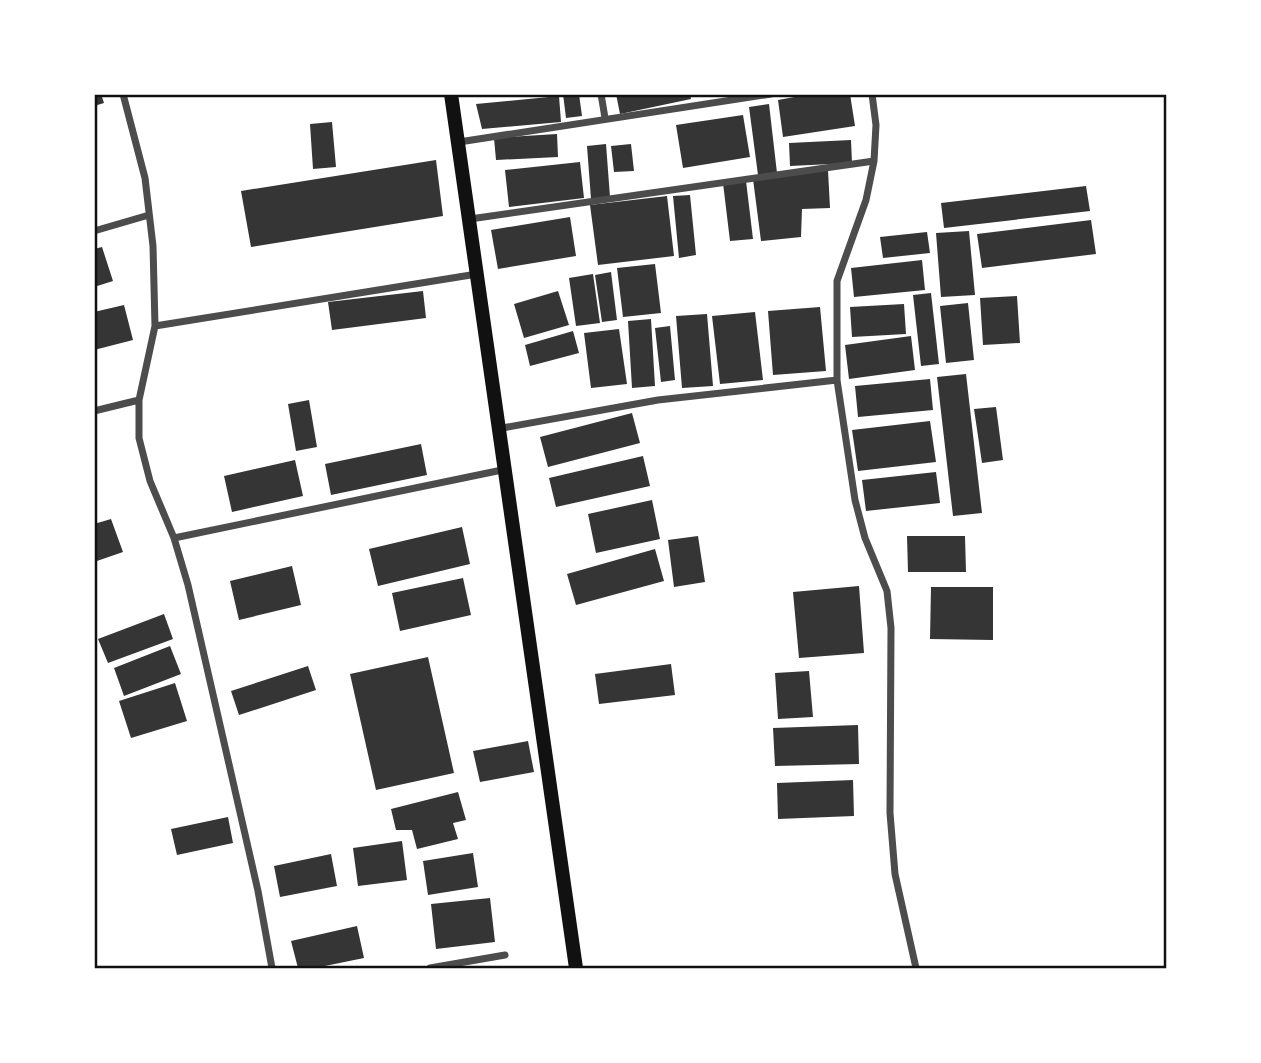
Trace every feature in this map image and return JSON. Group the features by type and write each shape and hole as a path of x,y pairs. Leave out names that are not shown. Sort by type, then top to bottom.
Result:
{"main road":[{"path":"451,94 470,219 496,429 576,968"}],"street":[{"path":"123,94 145,178 155,326 139,400 139,438 149,481 174,538 188,585 272,968"},
{"path":"601,94 605,118"},
{"path":"459,142 771,94"},
{"path":"872,94 876,125 874,161 866,200 837,281 837,380 855,500 865,538 887,592 891,628 890,813 895,874 916,968"},
{"path":"470,219 874,161"},
{"path":"94,231 149,215"},
{"path":"155,326 477,274"},
{"path":"496,429 658,400 837,380"},
{"path":"94,411 139,400"},
{"path":"174,538 502,470"},
{"path":"430,968 505,955"}],"building":[{"path":"94,94 101,94 104,103 94,106"},
{"path":"563,94 579,94 582,116 566,118"},
{"path":"616,94 690,94 691,99 620,114"},
{"path":"811,94 850,94 855,126 783,137 778,100"},
{"path":"559,96 561,122 482,129 476,104"},
{"path":"769,104 777,173 758,175 749,107"},
{"path":"743,115 750,157 683,168 676,125"},
{"path":"332,122 336,167 313,169 310,124"},
{"path":"557,134 558,157 496,160 494,138"},
{"path":"851,140 852,163 790,166 789,143"},
{"path":"606,144 610,197 591,199 587,146"},
{"path":"631,144 634,171 614,172 611,146"},
{"path":"436,160 443,216 251,247 241,191"},
{"path":"580,162 584,198 509,207 505,170"},
{"path":"828,170 830,208 802,209 801,237 761,241 753,179"},
{"path":"746,181 753,239 730,241 723,183"},
{"path":"1086,186 1090,211 944,228 941,203"},
{"path":"690,195 696,255 679,258 673,196"},
{"path":"667,196 674,256 598,265 590,205"},
{"path":"570,217 576,256 498,269 491,230"},
{"path":"1091,220 1096,254 982,268 977,234"},
{"path":"969,231 975,295 941,297 936,233"},
{"path":"927,232 930,253 883,258 880,237"},
{"path":"102,247 113,281 94,287 94,249"},
{"path":"922,260 925,290 854,297 851,268"},
{"path":"655,264 661,313 623,317 617,268"},
{"path":"611,272 617,320 602,322 595,275"},
{"path":"593,274 600,323 576,326 569,278"},
{"path":"423,291 426,318 332,330 328,302"},
{"path":"558,291 569,325 524,338 514,304"},
{"path":"931,293 939,364 921,366 913,295"},
{"path":"1017,296 1020,343 983,345 980,298"},
{"path":"968,303 974,360 946,363 940,306"},
{"path":"904,304 906,334 852,337 850,307"},
{"path":"124,305 133,340 94,350 94,312"},
{"path":"820,307 826,371 773,375 768,311"},
{"path":"755,312 763,380 720,384 712,316"},
{"path":"707,314 713,386 682,388 676,316"},
{"path":"651,319 655,386 632,388 628,321"},
{"path":"670,326 675,380 661,382 655,328"},
{"path":"619,329 627,384 591,388 584,333"},
{"path":"573,331 579,353 530,366 525,345"},
{"path":"911,336 915,370 849,379 845,345"},
{"path":"966,374 982,513 953,516 937,377"},
{"path":"930,379 933,410 858,417 855,386"},
{"path":"309,400 317,447 296,451 288,404"},
{"path":"996,407 1003,460 982,463 974,409"},
{"path":"632,413 640,443 548,467 540,437"},
{"path":"930,421 936,462 858,471 852,430"},
{"path":"421,444 427,475 331,495 325,464"},
{"path":"643,456 650,486 556,507 549,478"},
{"path":"295,460 303,496 232,512 224,476"},
{"path":"936,472 940,503 866,511 862,480"},
{"path":"652,500 660,539 596,553 588,514"},
{"path":"111,519 123,552 94,562 94,524"},
{"path":"462,527 470,564 378,586 369,549"},
{"path":"698,536 705,582 674,587 668,540"},
{"path":"907,536 965,536 966,572 908,572"},
{"path":"655,549 664,581 576,605 567,574"},
{"path":"292,566 301,605 239,620 230,581"},
{"path":"463,578 471,615 400,631 392,593"},
{"path":"859,586 864,653 799,658 793,592"},
{"path":"931,587 993,587 993,640 930,639"},
{"path":"164,614 173,639 108,663 98,639"},
{"path":"170,646 181,674 124,696 114,668"},
{"path":"428,657 454,773 376,790 350,674"},
{"path":"671,664 675,695 599,704 595,674"},
{"path":"308,666 316,690 239,715 231,691"},
{"path":"809,671 813,717 778,719 775,673"},
{"path":"175,683 187,721 131,738 119,701"},
{"path":"858,725 859,764 775,766 773,728"},
{"path":"528,741 534,772 480,782 473,751"},
{"path":"853,780 854,816 778,819 777,783"},
{"path":"458,792 466,820 453,823 458,839 417,849 412,830 396,830 391,809"},
{"path":"228,817 233,843 177,855 171,829"},
{"path":"402,841 407,880 358,886 353,848"},
{"path":"473,853 478,887 428,895 423,861"},
{"path":"331,854 337,886 280,897 274,866"},
{"path":"490,898 495,942 436,949 431,904"},
{"path":"357,926 364,958 315,968 298,968 291,941"}]}
